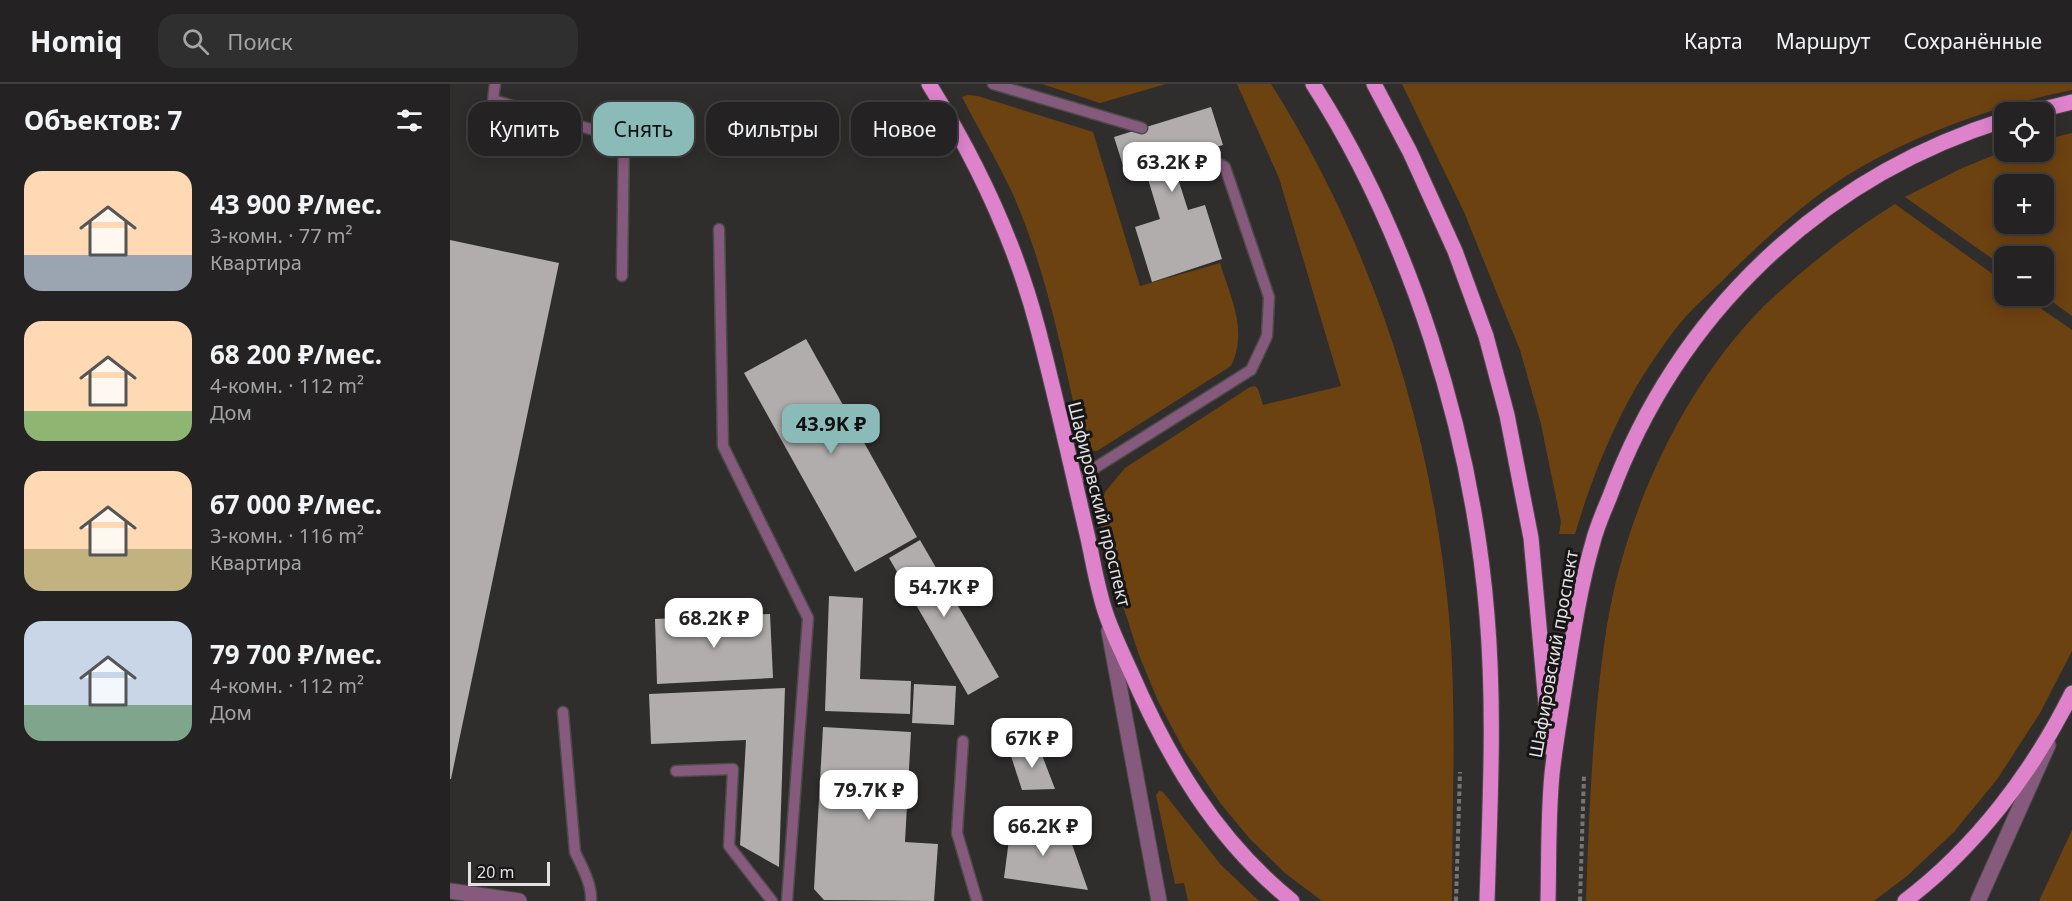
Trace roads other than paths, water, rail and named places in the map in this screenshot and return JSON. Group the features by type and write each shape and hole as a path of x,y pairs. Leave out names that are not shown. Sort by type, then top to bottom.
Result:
{"main road":[{"name":"Шафировский проспект","path":"929,84 965,143 1016,257 1038,328 1106,613 1144,704 1170,756 1204,810 1236,849 1292,901"},
{"path":"1313,84 1371,188 1404,264 1434,348 1466,469 1487,614 1491,693 1492,772 1487,901"},
{"name":"Шафировский проспект","path":"1374,84 1410,152 1455,251 1486,336 1507,415 1531,538 1552,774"},
{"path":"2054,106 2072,102"},
{"name":"Шафировский проспект","path":"1552,774 1573,631 1593,541 1620,468 1667,378 1700,330 1739,284 1833,204 1904,163 1950,140 1994,124"},
{"path":"1905,901 1965,848 2012,792 2058,721 2072,693"},
{"path":"1548,901 1552,774"}],"street":[{"path":"1106,613 1159,901"},
{"path":"1978,901 2058,721"},
{"path":"450,891 519,901"}],"lane":[{"path":"495,84 493,100 624,140 622,276"},
{"path":"993,84 1142,128"},
{"path":"1074,481 1251,370 1267,336 1269,297 1225,167 1198,152"},
{"path":"719,228 723,446 808,618 787,901"},
{"path":"564,712 575,852 585,872 591,901"},
{"path":"963,741 957,834 977,901"},
{"path":"676,771 733,769 729,846 772,901"}]}
